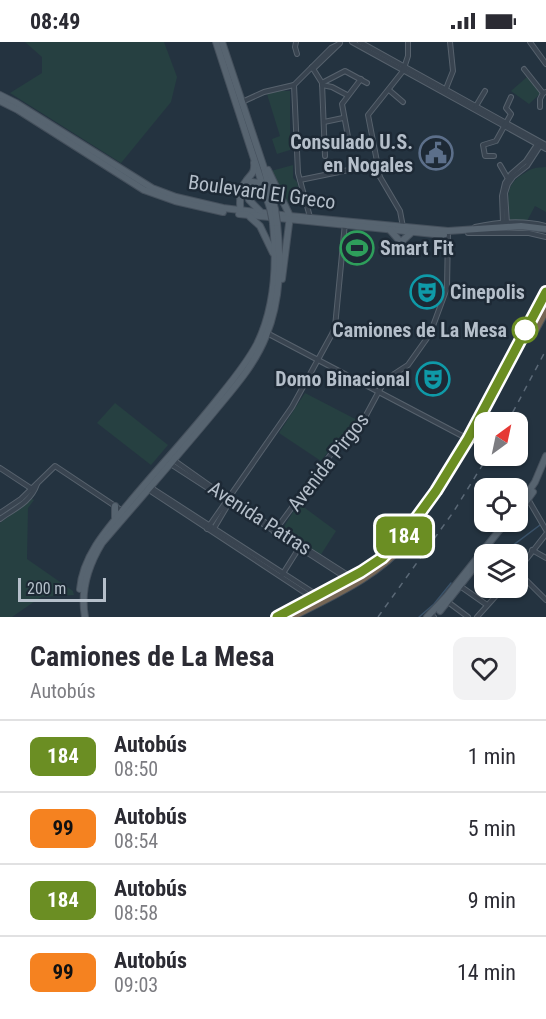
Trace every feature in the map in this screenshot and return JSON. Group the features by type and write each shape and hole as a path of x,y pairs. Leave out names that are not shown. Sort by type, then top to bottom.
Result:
{"highway":[{"path":"290,617 382,558 401,539 436,491 468,439 546,292"},
{"path":"277,617 381,566 406,540 446,485 546,302"},
{"path":"528,336 535,329 545,310"}],"main road":[{"path":"83,617 80,593 85,566 99,541 115,520 237,384 258,352 284,268 290,218 262,161 216,42"},
{"path":"222,42 253,154 273,208"},
{"name":"Boulevard El Greco","path":"0,95 16,103 144,190 158,196 204,208 243,213 448,233"},
{"name":"Boulevard El Greco","path":"0,101 86,150"},
{"path":"253,154 254,171 244,184 243,213 260,226 271,247 274,271"},
{"path":"262,161 279,246 279,288"},
{"path":"260,212 249,200 247,190 252,182 262,183"},
{"name":"Boulevard El Greco","path":"243,213 260,212 290,218 310,217 389,230 401,227 412,232 546,231"},
{"path":"265,332 273,284 275,223"},
{"path":"389,230 399,241 412,232"},
{"path":"528,496 546,460"},
{"path":"115,520 116,506"},
{"path":"83,617 83,592 91,564 102,543 124,512"},
{"path":"427,617 498,532"},
{"path":"493,544 502,532"},
{"path":"433,617 474,568"}],"street":[{"path":"296,42 294,45 297,54"},
{"path":"352,42 546,147"},
{"path":"360,42 404,69"},
{"path":"401,227 400,211 383,183 368,115 404,69 408,42"},
{"path":"445,91 453,71 450,42"},
{"path":"530,42 546,64"},
{"path":"240,103 264,92 294,85 339,43"},
{"path":"313,68 322,84 325,156"},
{"path":"524,69 544,92 540,99 540,107"},
{"path":"322,84 342,72 348,72 367,83"},
{"path":"349,142 342,107 347,96 361,79"},
{"path":"322,84 347,96"},
{"path":"294,85 300,178 310,217"},
{"path":"389,90 403,102"},
{"path":"475,108 485,91"},
{"path":"494,156 485,156 483,146 496,141 511,114 506,108 511,97"},
{"path":"324,122 344,118"},
{"path":"325,146 358,141"},
{"path":"505,223 503,189 539,144"},
{"path":"300,178 378,164"},
{"path":"500,165 509,179"},
{"path":"210,529 292,407 335,327 345,223"},
{"path":"467,232 482,225 505,223 531,223 546,231"},
{"path":"467,232 546,231"},
{"name":"Avenida Pirgos","path":"275,531 333,450 360,425 388,377 408,365 434,327 448,283 448,233"},
{"path":"265,332 468,439"},
{"name":"Avenida Patras","path":"170,460 275,531 350,578"},
{"path":"0,519 26,502 37,484 55,466 124,512"},
{"path":"0,468 33,489"},
{"path":"147,487 317,599"},
{"path":"0,513 33,489"},
{"path":"528,500 546,531 528,556"},
{"path":"282,575 300,547"},
{"path":"532,550 546,558"},
{"path":"528,581 546,600"},
{"path":"460,586 487,604"},
{"path":"477,617 493,598"},
{"path":"448,602 468,617"}],"green space":[{"path":"25,42 164,42 177,77 171,102 121,163 10,93 42,73 42,57"},
{"path":"527,77 541,93 529,104 511,91"},
{"path":"290,91 290,150 277,154 272,139 280,136 267,94"},
{"path":"293,165 293,178 297,182 301,201 290,204 282,195 271,171"},
{"path":"546,167 546,212 535,206 527,221 510,221 508,196 511,186 529,170"},
{"path":"305,393 359,421 333,445 321,461 279,433"},
{"path":"115,403 168,445 151,465 97,423"},
{"path":"32,499 34,500 28,508 27,559 73,591 74,595 41,597 12,617 0,617 0,523"},
{"path":"301,505 336,531 320,556 282,530 295,509"}],"waterway":[{"path":"515,544 540,525"},
{"path":"419,617 434,604 451,583"}],"railway":[{"path":"513,412 546,350"},
{"path":"378,617 454,511 482,466"}],"bus line":[{"name":"184","path":"277,617 361,572 382,558 401,539 436,491 468,439 546,292"}],"place":[{"name":"Consulado U.S. en Nogales","path":"436,153"},
{"name":"Smart Fit","path":"357,248"},
{"name":"Cinepolis","path":"427,292"},
{"name":"Camiones de La Mesa","path":"525,330"},
{"name":"Domo Binacional","path":"433,379"}]}
